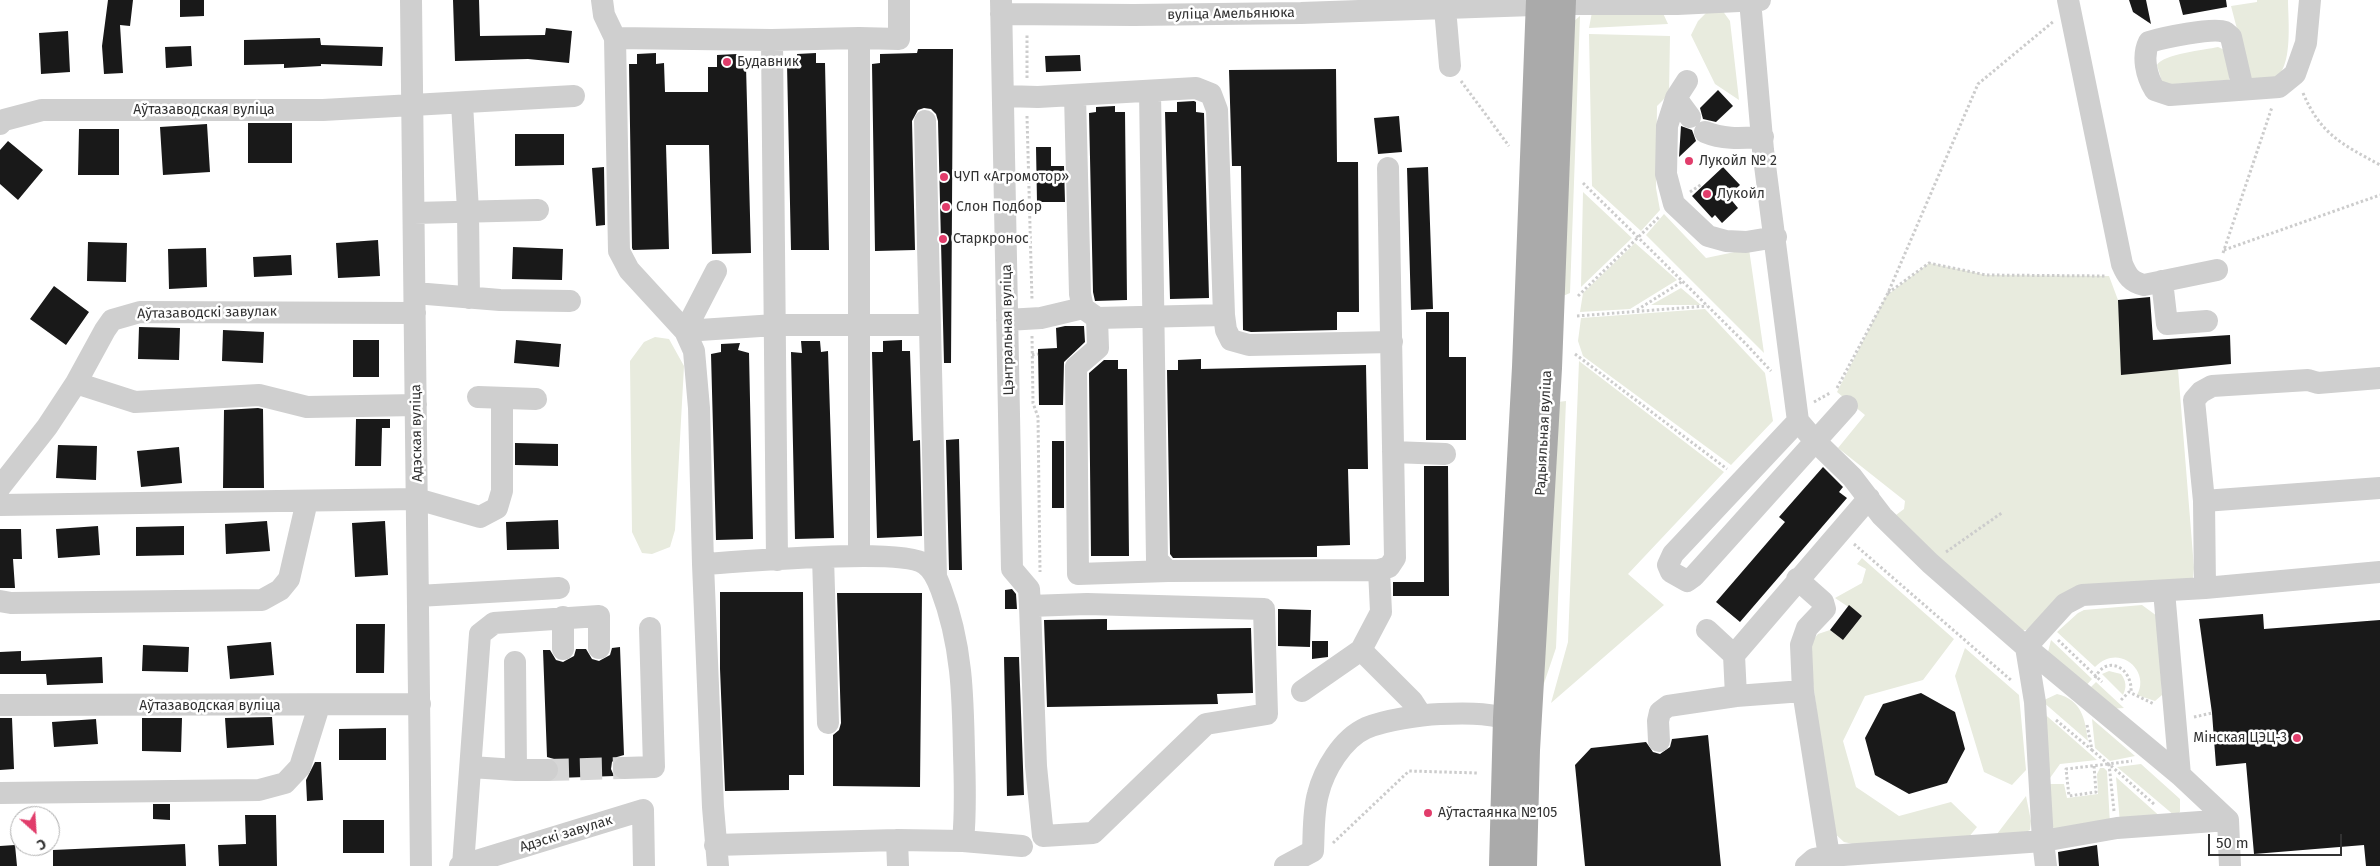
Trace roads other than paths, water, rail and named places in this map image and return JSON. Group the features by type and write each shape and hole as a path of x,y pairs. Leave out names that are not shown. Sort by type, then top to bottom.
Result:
{"main road":[{"name":"Радыяльная вуліца","path":"1504,866 1517,723 1526,367 1551,2"},
{"name":"Радыяльная вуліца","path":"1517,723 1524,866"}],"street":[{"name":"Адэская вуліца","path":"411,0 421,866"},
{"path":"602,0 604,15 616,38 619,251 630,270 685,331 694,351 699,408 702,564 716,856 897,840 963,841 1022,846"},
{"path":"616,38 899,39 899,0"},
{"path":"1753,0 1764,137 1798,416 1816,442 1852,477 1882,516 1930,562 2026,647 2180,775 2228,820 2230,866"},
{"name":"вуліца Амельянюка","path":"1001,7 1301,6 1445,8 1551,2 1677,4 1753,0"},
{"path":"2243,89 2287,81 2306,43 2310,0"},
{"path":"2069,4 2122,264 2128,276 2134,282 2144,284 2162,281 2220,260"},
{"name":"Цэнтральная вуліца","path":"1001,7 1012,569 1029,589 1030,606"},
{"path":"1445,8 1450,66"},
{"path":"858,38 857,325 859,555"},
{"path":"772,40 777,560"},
{"path":"1004,96 1075,95 1196,88 1211,94 1217,110 1224,316 1231,340 1249,346 1392,342"},
{"path":"1764,137 1718,137 1698,125 1681,90 1667,126 1666,174 1674,204 1708,236 1726,241 1746,242 1776,237"},
{"path":"1150,91 1157,560 1168,572"},
{"path":"1075,95 1080,294 1090,313 1098,348 1076,367 1078,574 1379,570 1389,567 1395,558 1388,168"},
{"name":"Аўтазаводская вуліца","path":"0,124 4,120 42,110 323,110 574,96"},
{"path":"462,103 468,210 469,298"},
{"path":"925,120 936,576 955,628 963,694 965,819 963,841"},
{"path":"414,213 468,210 538,210"},
{"path":"685,331 716,271"},
{"path":"2162,281 2167,324 2207,321"},
{"name":"Аўтазаводскі завулак","path":"0,487 47,427 76,383 104,330 112,320 140,312 415,303 469,298 570,301"},
{"path":"1008,320 1090,313 1154,318 1224,316"},
{"path":"685,331 775,325 930,325"},
{"path":"2205,588 2204,501 2194,400 2201,392 2212,386 2308,380 2318,383 2380,378"},
{"path":"76,383 135,402 260,395 307,407 416,405"},
{"path":"478,397 536,399"},
{"path":"0,505 417,499 480,517 497,508 502,491 502,398"},
{"path":"1798,416 1673,554 1668,565 1671,572 1686,581 1694,576 1847,406"},
{"path":"1393,452 1445,454"},
{"path":"2204,501 2380,488"},
{"path":"1736,696 1734,655 1797,579 1869,498"},
{"path":"0,601 11,603 262,600 280,590 289,579 307,501"},
{"path":"702,564 859,555 910,558 925,564 936,576"},
{"path":"823,557 828,723"},
{"path":"1302,691 1361,650 1381,612 1379,570"},
{"path":"2026,647 2065,604 2082,595 2205,588 2380,572"},
{"path":"1797,579 1823,602 1824,609 1807,628 1802,638 1803,691 1829,856"},
{"path":"418,596 559,588"},
{"path":"2164,591 2180,775"},
{"path":"1087,604 1264,609 1267,714 1206,724 1093,833 1043,836 1036,766 1030,606 1087,604"},
{"path":"462,866 480,634 494,623 599,616 599,648"},
{"path":"562,617 563,649"},
{"path":"624,768 654,767 650,628"},
{"path":"1707,630 1734,655"},
{"path":"2026,647 2035,702 2046,866"},
{"path":"1361,650 1412,701 1421,715"},
{"path":"515,662 516,770"},
{"path":"1659,741 1658,721 1660,712 1668,706 1736,696 1803,691"},
{"name":"Аўтазаводская вуліца","path":"0,705 319,706 420,704"},
{"path":"0,794 259,790 284,783 300,767 319,706"},
{"path":"1285,866 1317,855 1318,795 1325,774 1344,745 1365,728 1421,715 1465,713 1517,723"},
{"path":"470,767 547,770"},
{"name":"Адэскі завулак","path":"462,866 643,810 644,866"},
{"path":"1806,866 1814,859 1829,856 2043,841 2117,828 2228,820"},
{"path":"897,840 898,866"}],"tunnel":[{"path":"547,770 624,768"}],"place":[{"name":"Будавник","path":"727,62"},
{"name":"Лукойл № 2","path":"1689,161"},
{"name":"ЧУП «Агромотор»","path":"944,177"},
{"name":"Лукойл","path":"1707,194"},
{"name":"Слон Подбор","path":"946,207"},
{"name":"Старкронос","path":"943,239"},
{"name":"Мінская ЦЭЦ-3","path":"2297,738"},
{"name":"Аўтастаянка №105","path":"1428,813"}]}
